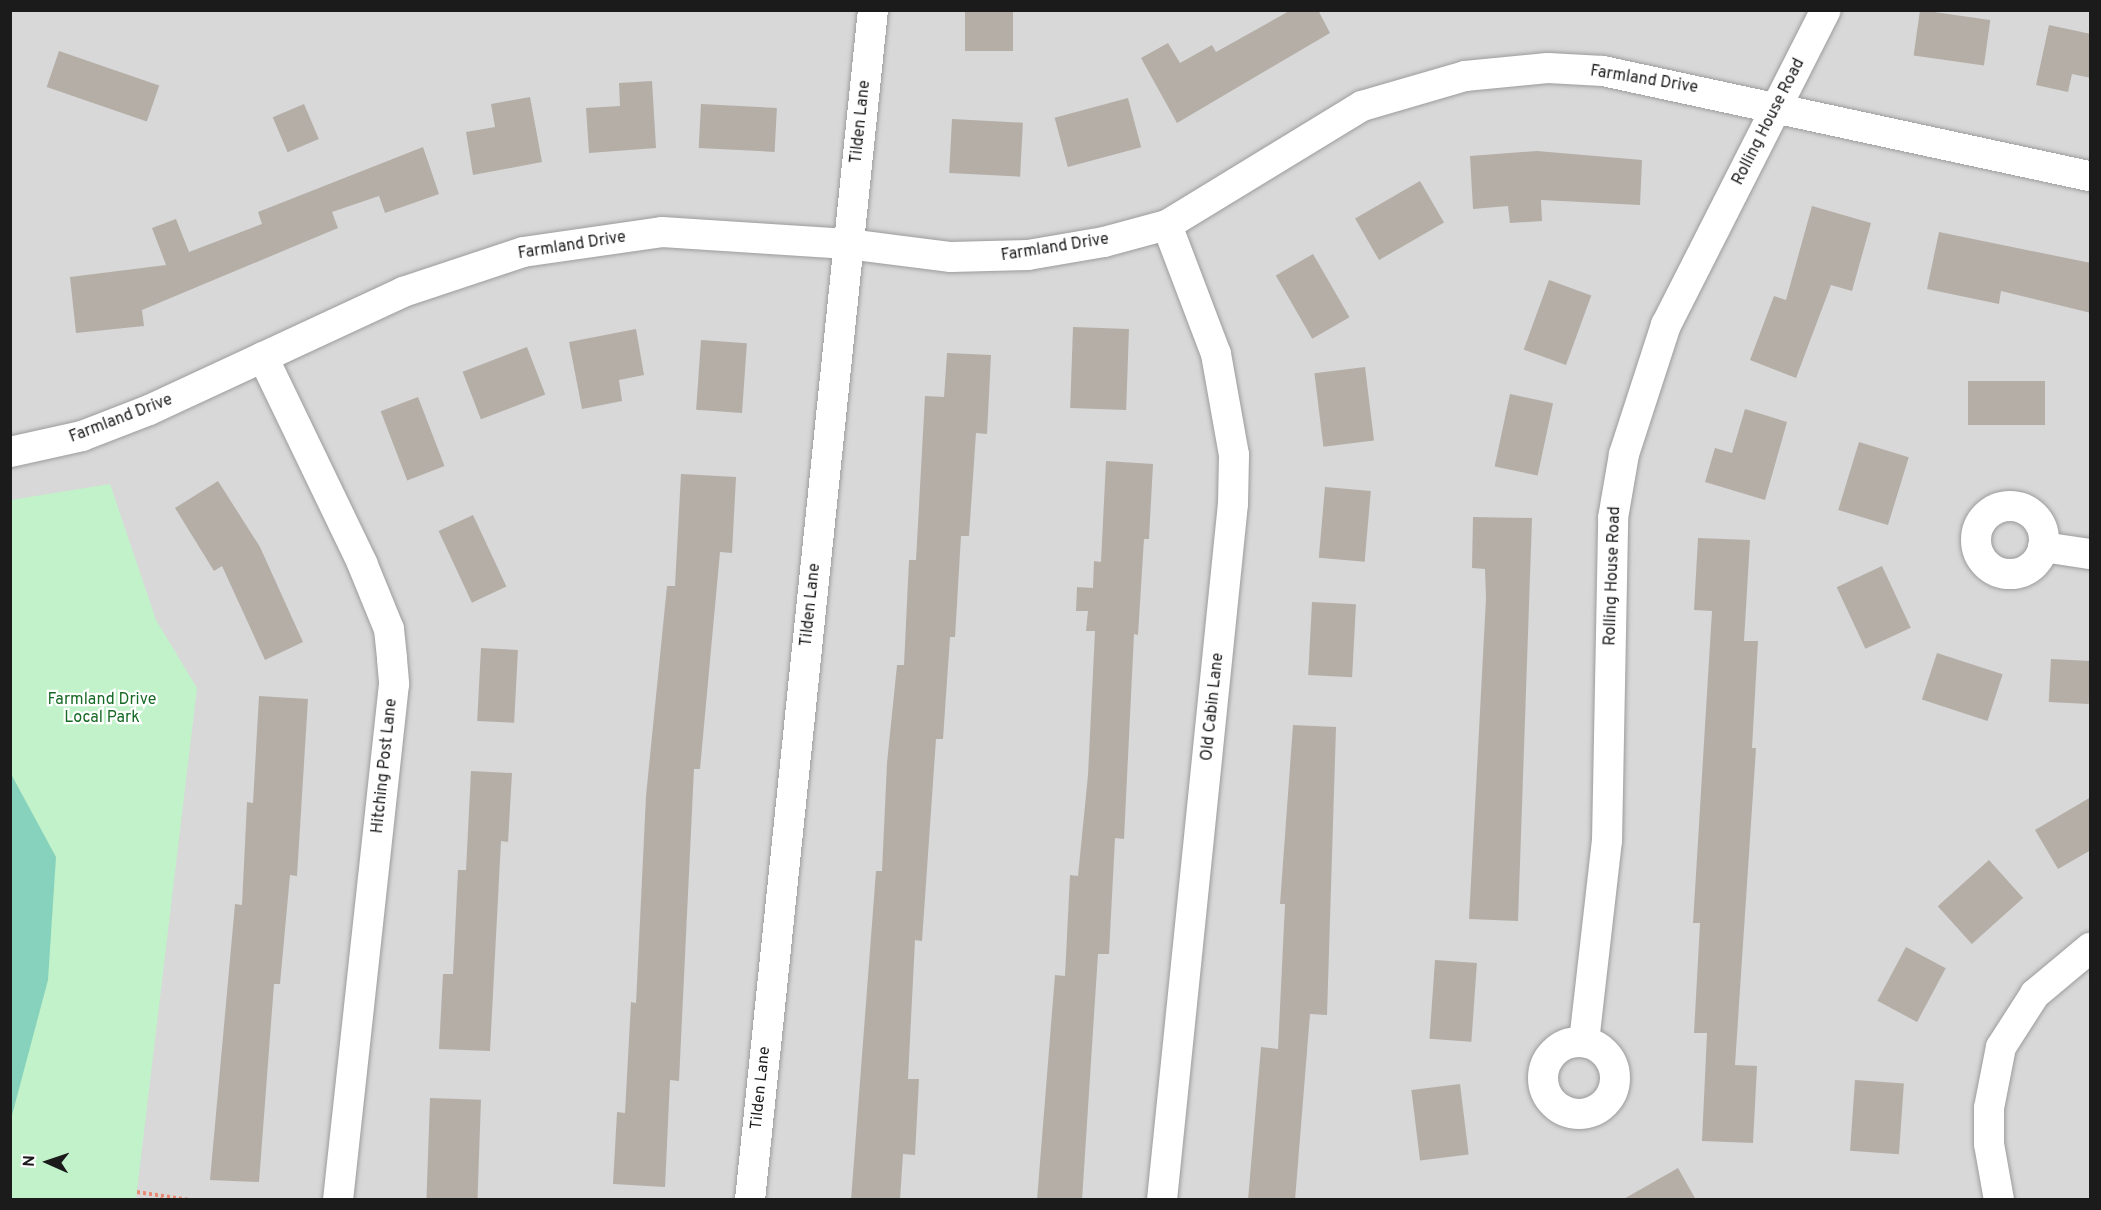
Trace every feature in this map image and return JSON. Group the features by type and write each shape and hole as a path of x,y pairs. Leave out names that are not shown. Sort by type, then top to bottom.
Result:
{"street":[{"name":"Tilden Lane","path":"750,1200 873,10"},
{"name":"Rolling House Road","path":"1584,1042 1607,841 1613,518 1624,454 1666,325 1826,10"},
{"name":"Farmland Drive","path":"10,452 82,436 263,357 403,292 523,252 662,232 848,244 990,257 1104,242 1167,225 1362,106 1465,76 1548,68 1603,71 1776,106 2091,176"},
{"name":"Old Cabin Lane","path":"1162,1200 1233,504 1234,455 1216,354 1167,225"},
{"name":"Hitching Post Lane","path":"263,357 362,563 388,629 392,659 394,684 338,1200"},
{"path":"2043,547 2091,554"},
{"path":"1999,1200 1989,1144 1989,1108 2001,1047 2035,994 2091,948"}],"path":[{"path":"137,1192 189,1200"}],"shaded area":[{"path":"11,11 2090,11 2090,1199 11,1199"}],"green space":[{"name":"Farmland Drive Local Park","path":"110,484 156,620 197,688 136,1199 11,1200 11,500"},
{"path":"11,774 56,857 48,980 11,1119"}],"building":[{"path":"965,10 1013,10 1013,51 965,51"},
{"path":"1291,10 1318,10 1330,33 1177,123 1141,58 1168,43 1180,63 1212,45 1216,52"},
{"path":"1920,10 1990,20 1984,65 1914,56"},
{"path":"2049,25 2091,34 2091,78 2072,74 2068,92 2036,85"},
{"path":"59,51 159,86 147,121 47,87"},
{"path":"652,81 656,148 589,153 586,108 620,106 619,83"},
{"path":"530,97 542,162 473,175 466,132 495,127 491,104"},
{"path":"1128,98 1141,147 1068,167 1055,118"},
{"path":"304,104 319,139 288,152 273,117"},
{"path":"701,104 777,108 775,152 699,148"},
{"path":"952,119 1023,123 1020,177 949,173"},
{"path":"423,147 439,194 385,213 379,196 332,212 338,228 142,310 144,326 76,333 70,277 166,265 152,228 176,219 189,252 262,224 258,212"},
{"path":"1537,151 1642,160 1640,205 1541,200 1542,221 1510,223 1508,206 1473,209 1470,156"},
{"path":"1420,181 1444,223 1379,260 1355,218"},
{"path":"1812,206 1871,223 1852,291 1831,285 1796,378 1750,360 1774,296 1786,300"},
{"path":"1939,232 2091,263 2091,313 2001,291 1999,304 1927,289"},
{"path":"1313,254 1350,317 1312,339 1276,276"},
{"path":"1549,280 1591,295 1566,365 1524,350"},
{"path":"1073,327 1129,329 1126,410 1070,408"},
{"path":"636,329 644,375 619,380 622,401 582,409 569,342"},
{"path":"701,340 747,343 742,413 696,410"},
{"path":"527,347 545,395 481,419 463,372"},
{"path":"947,353 991,355 987,434 976,433 969,536 961,536 955,637 950,637 943,739 936,739 922,941 915,940 908,1079 919,1079 915,1155 903,1154 900,1200 851,1200 876,871 882,871 887,763 897,665 904,665 909,560 916,560 925,396 944,397"},
{"path":"1365,367 1374,440 1323,447 1314,373"},
{"path":"1968,381 2045,381 2045,425 1968,425"},
{"path":"1510,394 1553,403 1538,476 1495,466"},
{"path":"418,397 445,466 407,480 381,411"},
{"path":"1745,409 1787,422 1765,500 1705,482 1715,448 1732,453"},
{"path":"1859,442 1909,457 1888,525 1838,510"},
{"path":"1106,461 1153,464 1149,539 1144,539 1138,635 1134,634 1124,839 1115,838 1109,954 1098,954 1082,1200 1037,1200 1055,975 1065,976 1070,875 1078,876 1088,775 1095,631 1086,631 1088,611 1076,611 1077,587 1093,588 1094,561 1101,562"},
{"path":"681,474 736,477 732,553 720,552 700,769 694,769 679,1081 670,1080 665,1187 613,1184 617,1112 625,1113 631,1002 636,1003 646,796 667,586 675,586"},
{"path":"218,481 260,547 303,642 265,660 222,566 214,571 175,508"},
{"path":"1325,487 1371,491 1365,562 1319,558"},
{"path":"473,515 506,587 472,603 439,531"},
{"path":"1473,517 1532,518 1518,921 1469,919 1486,598 1485,569 1472,568"},
{"path":"1698,538 1750,540 1744,641 1758,641 1752,748 1756,748 1735,1065 1757,1066 1753,1143 1702,1141 1707,1033 1694,1033 1700,923 1693,923 1712,611 1694,610"},
{"path":"1882,566 1911,628 1865,649 1837,587"},
{"path":"1312,602 1356,604 1352,677 1308,675"},
{"path":"481,648 518,650 514,723 477,721"},
{"path":"1937,653 2003,674 1987,721 1922,700"},
{"path":"2051,659 2090,661 2089,704 2049,702"},
{"path":"259,696 308,699 297,876 290,875 280,984 274,984 259,1182 210,1180 235,904 242,905 247,802 253,803"},
{"path":"1293,725 1336,727 1327,1015 1310,1014 1295,1200 1248,1200 1261,1047 1278,1049 1285,904 1280,904"},
{"path":"471,771 512,773 508,842 501,841 490,1051 439,1049 443,974 453,974 458,870 466,870"},
{"path":"2091,797 2091,850 2058,869 2035,830"},
{"path":"1989,860 2023,898 1972,944 1938,906"},
{"path":"1906,947 1946,968 1917,1022 1877,1001"},
{"path":"1435,960 1477,963 1471,1042 1429,1039"},
{"path":"1855,1080 1904,1083 1899,1154 1850,1151"},
{"path":"1460,1084 1469,1154 1420,1160 1411,1090"},
{"path":"430,1098 481,1100 477,1200 426,1200"},
{"path":"1678,1168 1696,1200 1622,1200"}]}
